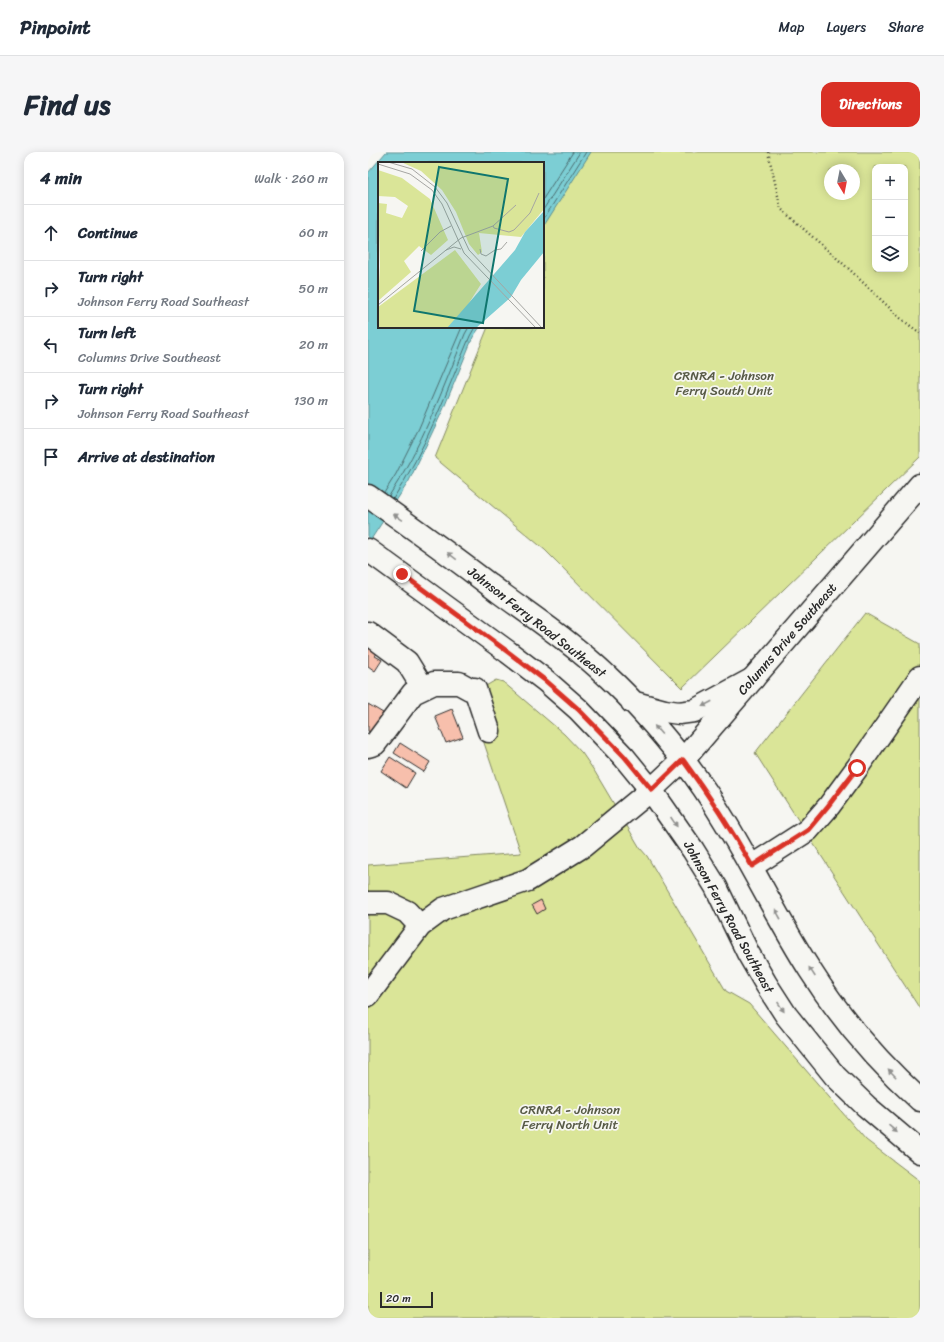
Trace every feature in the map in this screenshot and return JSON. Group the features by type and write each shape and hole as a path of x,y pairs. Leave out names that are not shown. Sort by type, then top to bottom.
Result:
{"main road":[{"name":"Columns Drive Southeast","path":"368,995 420,926 443,909 528,880 594,839 652,790 683,760 920,485"},
{"name":"Johnson Ferry Road Southeast","path":"368,496 564,640 606,675 632,702 683,760 709,796 752,866 803,958 833,1004 871,1052 920,1100"},
{"name":"Johnson Ferry Road Southeast","path":"368,550 546,681 578,709 624,756 652,790 673,819 716,887 748,952 786,1015 835,1076 866,1106 920,1152"},
{"path":"368,633 407,662 423,688"},
{"path":"752,866 808,830 857,768 920,677"},
{"path":"632,702 665,711 679,713 694,711 753,679"},
{"path":"368,746 375,744 413,693 434,682 459,683 470,689 476,689 489,731"},
{"path":"368,903 388,903 406,912 420,926"}],"path":[{"path":"768,152 781,209 849,269 900,318 920,333"}],"green space":[{"name":"CRNRA - Johnson Ferry South Unit","path":"571,152 920,152 920,457 682,688 545,550 435,458 488,328 544,328 544,192"},
{"path":"865,613 920,644 920,1009 755,753"},
{"name":"CRNRA - Johnson Ferry North Unit","path":"496,680 503,682 564,734 582,753 640,848 647,856 726,991 749,1004 866,1140 920,1181 920,1318 368,1318 368,865 521,853 472,707 479,690"}],"water":[{"path":"386,152 591,152 544,225 544,162 378,162 378,328 479,328 473,337 443,410 409,481 368,544 368,173"}],"building":[{"path":"368,646 378,652 375,656 382,660 375,671 368,666"},
{"path":"368,704 383,713 371,733 368,731"},
{"path":"452,709 463,737 446,743 435,716"},
{"path":"400,743 430,762 424,772 394,753"},
{"path":"390,757 415,773 406,788 381,771"},
{"path":"541,900 545,909 537,914 532,905"}],"route":[{"path":"402,574 546,681 578,709 624,756 652,790 683,760 709,796 752,866 808,830 857,768"}]}
